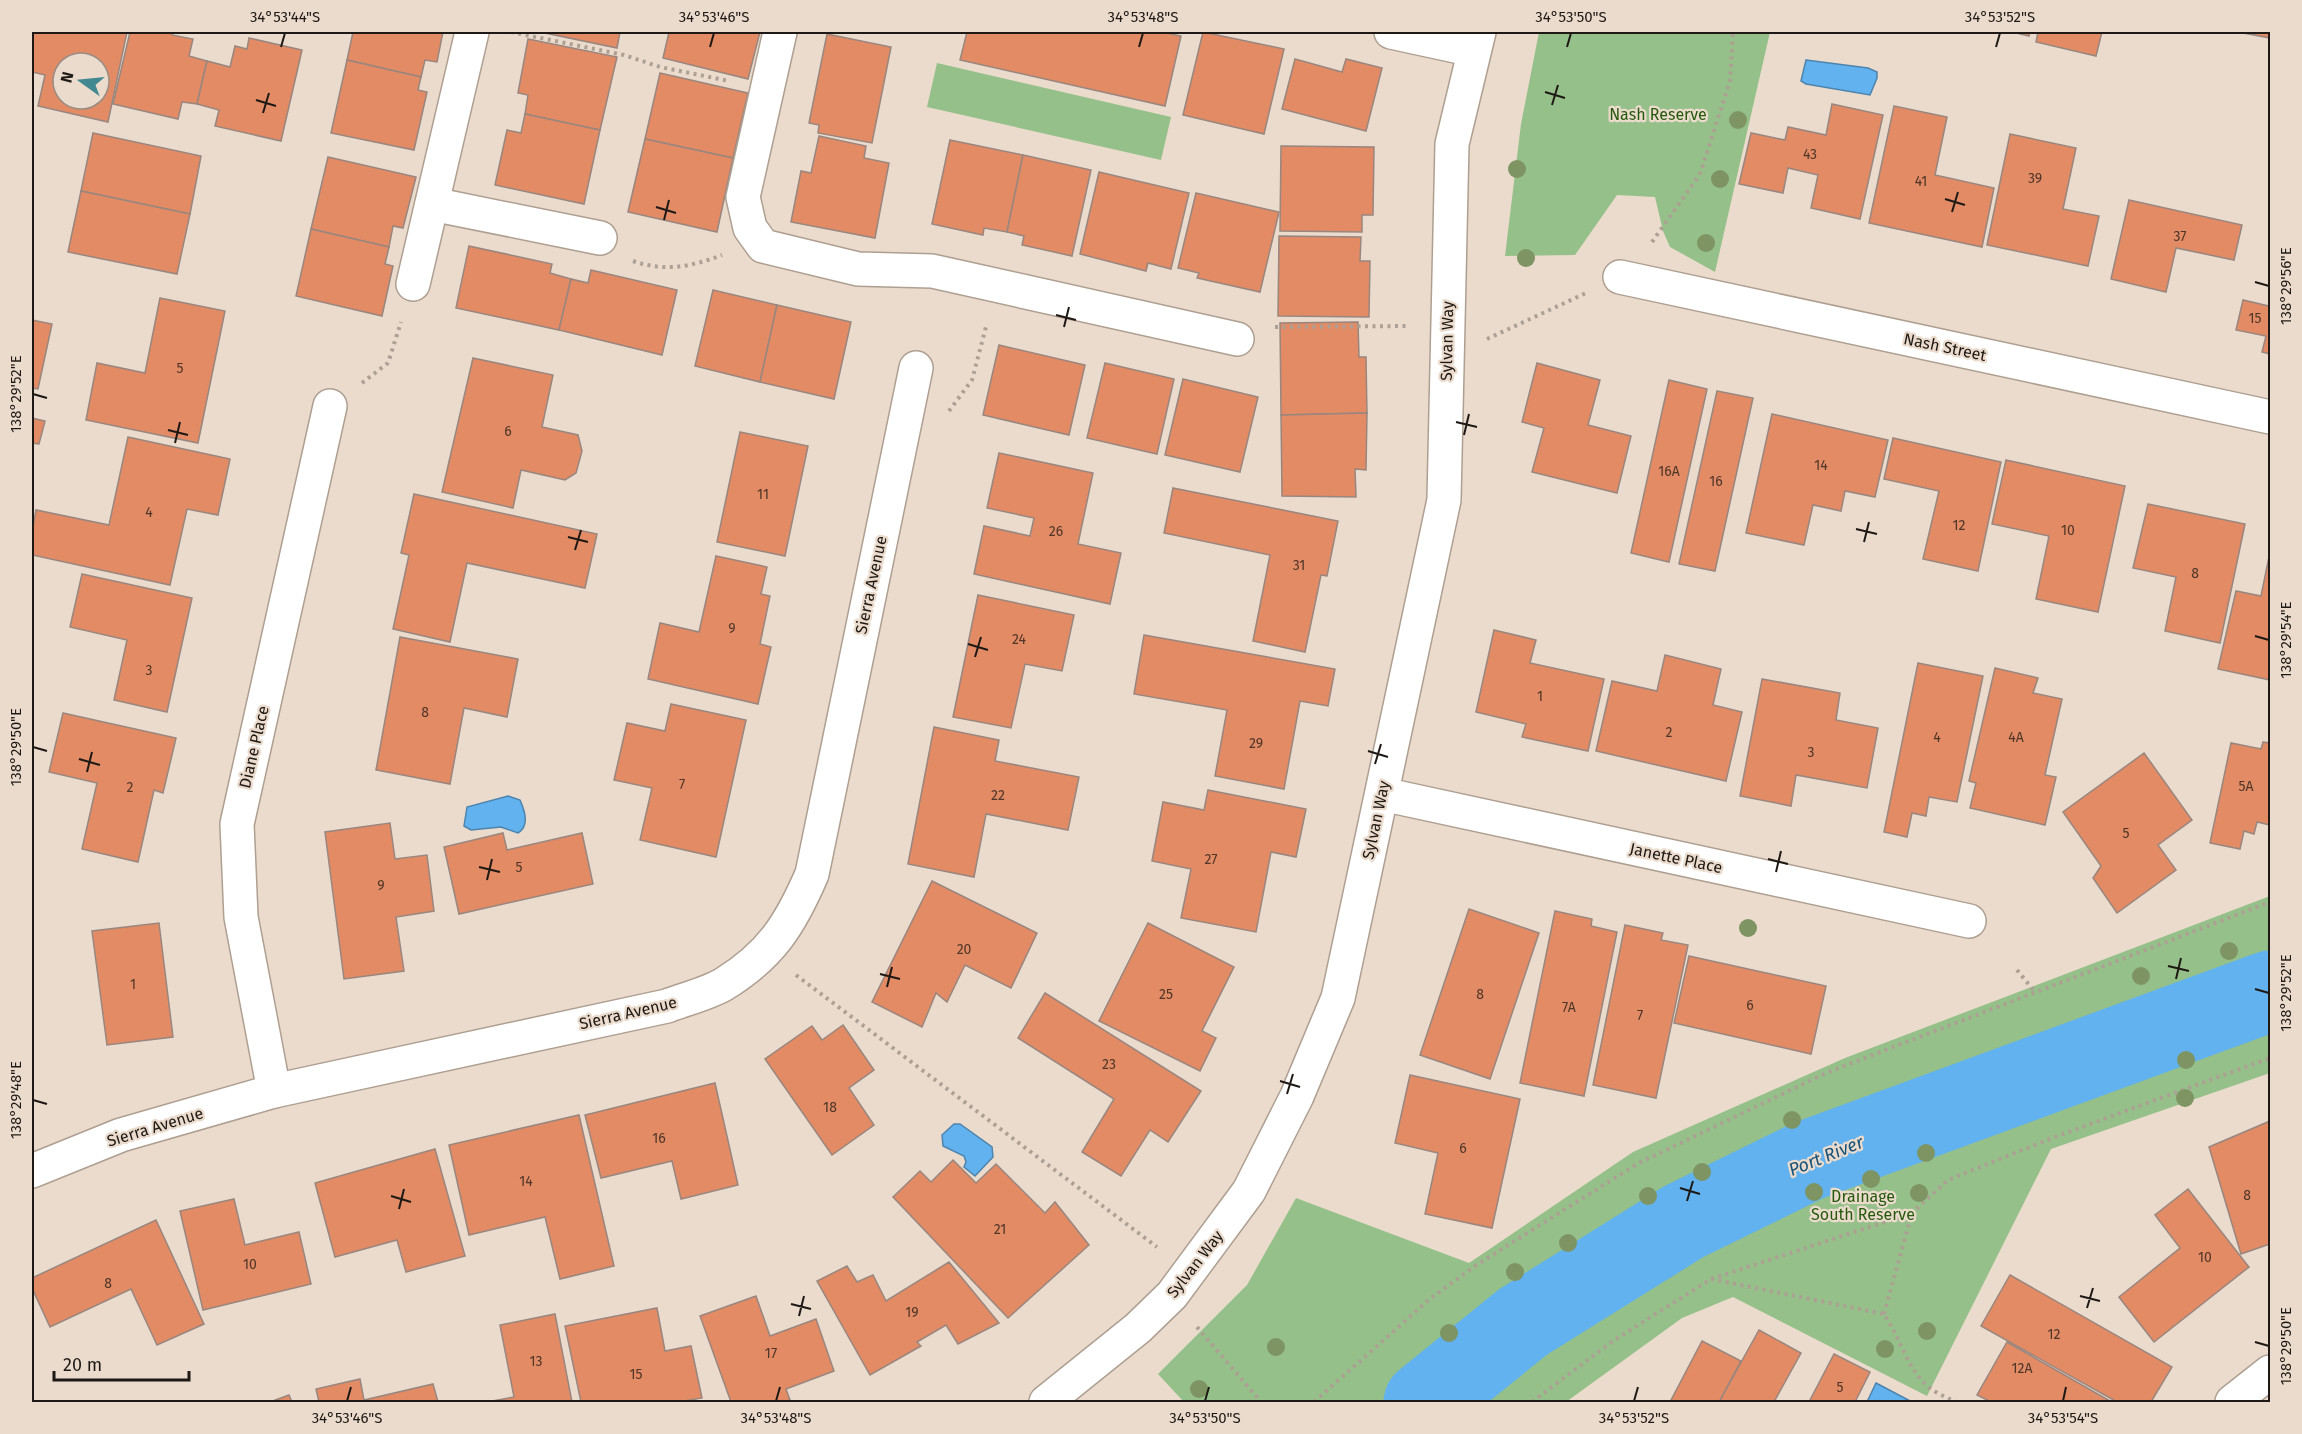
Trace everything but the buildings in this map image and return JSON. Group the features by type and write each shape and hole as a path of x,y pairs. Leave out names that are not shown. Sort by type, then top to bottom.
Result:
{"street":[{"path":"412,284 472,32"},
{"path":"780,32 743,196 750,228 763,246 858,269 932,271 1235,338"},
{"path":"1391,32 1476,41"},
{"name":"Sylvan Way","path":"1046,1402 1138,1328 1172,1295 1249,1191 1297,1096 1338,998 1444,500 1452,144 1476,41"},
{"path":"432,204 600,238"},
{"name":"Nash Street","path":"1620,277 2271,417"},
{"name":"Sierra Avenue","path":"32,1171 121,1135 274,1091 667,1006 722,985 769,951 795,913 812,874 916,368"},
{"name":"Diane Place","path":"274,1091 241,917 237,824 330,406"},
{"name":"Janette Place","path":"1382,794 1969,921"},
{"path":"2232,1402 2271,1372"}],"path":[{"path":"508,32 767,89"},
{"path":"1663,231 1700,174 1730,81 1732,32"},
{"path":"600,238 610,254 653,268 686,267 721,256 750,228"},
{"path":"1485,340 1620,277"},
{"path":"330,406 388,363 412,284"},
{"path":"1235,338 1258,327 1412,326"},
{"path":"1314,1402 1431,1298 1475,1266 1637,1164 1826,1073 2271,902"},
{"path":"769,951 802,980 1160,1250 1148,1265 1261,1402"},
{"path":"2016,970 2035,992"},
{"path":"1532,1402 1613,1341 1711,1279 1912,1213 1948,1180 2052,1138 2271,1058"},
{"path":"1884,1314 1912,1213"},
{"path":"1711,1279 1884,1314 1897,1332 1905,1356 1929,1388 1956,1402"}],"green space":[{"name":"Nash Reserve","path":"1539,32 1770,32 1715,272 1670,247 1663,231 1655,197 1617,195 1575,255 1505,256 1521,124"},
{"path":"937,63 1171,117 1161,160 927,107"},
{"name":"Drainage South Reserve","path":"2270,896 2270,1073 2051,1149 1927,1396 1733,1297 1682,1318 1566,1402 1184,1402 1158,1374 1247,1285 1296,1198 1469,1263 1633,1152 1845,1058"}],"water":[{"path":"1806,60 1868,68 1877,72 1877,78 1870,95 1806,84 1801,81"},
{"path":"508,796 520,800 523,809 525,822 518,833 501,827 471,830 464,826 467,807"},
{"path":"954,1124 960,1124 992,1147 993,1157 975,1176 964,1167 966,1162 964,1156 943,1146 942,1135"},
{"path":"1876,1383 1912,1402 1867,1402"}],"waterway":[{"name":"Port River","path":"1424,1402 1523,1322 1683,1222 1807,1161 2270,991"}]}
